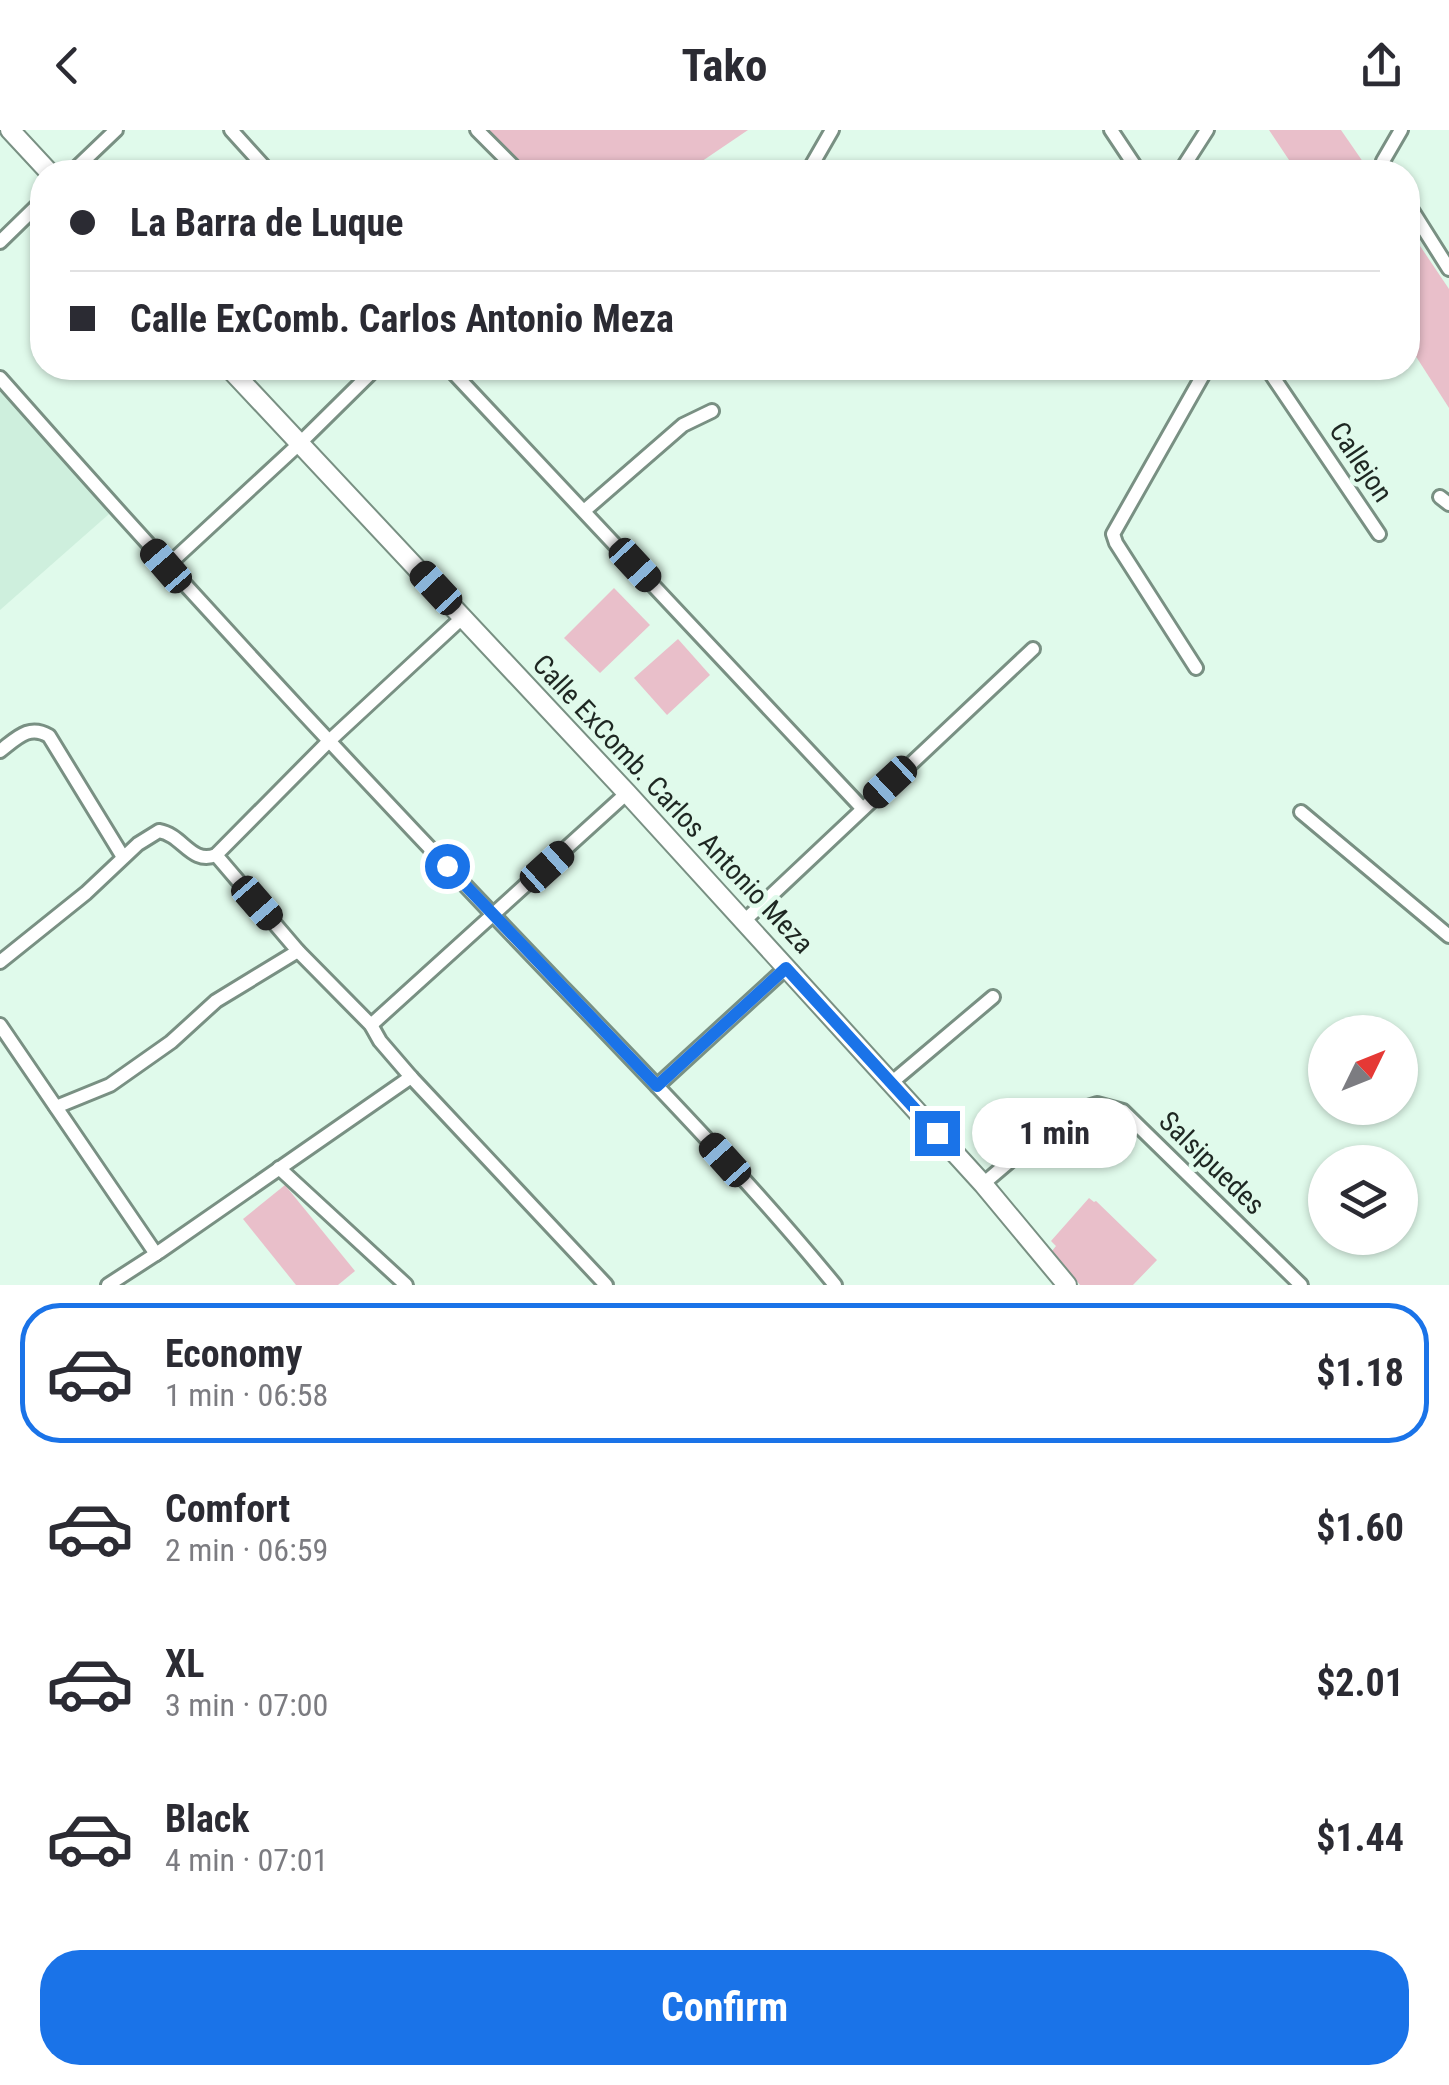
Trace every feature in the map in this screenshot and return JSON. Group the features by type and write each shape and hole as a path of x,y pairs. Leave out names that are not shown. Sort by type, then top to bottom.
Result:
{"street":[{"path":"10,130 38,160"},
{"path":"85,160 116,130"},
{"path":"230,130 259,160"},
{"path":"477,130 507,160"},
{"path":"815,160 832,130"},
{"path":"1110,130 1131,160"},
{"path":"1188,160 1207,130"},
{"path":"1388,160 1401,130"},
{"path":"0,242 30,213"},
{"path":"1420,223 1449,269"},
{"path":"0,378 328,742 657,1086 835,1285"},
{"name":"Calle ExComb. Carlos Antonio Meza","path":"240,380 627,793 983,1184 1067,1285"},
{"path":"166,566 364,380"},
{"path":"460,380 862,808"},
{"path":"1196,668 1113,534 1200,380"},
{"name":"Callejon","path":"1276,380 1379,534"},
{"path":"584,511 683,426 712,410"},
{"path":"0,962 46,928 138,844 160,831 172,833 200,857 216,855 328,742 464,617"},
{"path":"743,922 1033,649"},
{"path":"0,751 26,731 39,730 49,736 123,857"},
{"path":"372,1025 627,793"},
{"path":"1301,812 1449,936"},
{"path":"216,855 298,951 372,1025 380,1041 411,1078 606,1285"},
{"path":"56,1107 110,1085 171,1042 216,1001 298,951"},
{"path":"657,1086 786,968"},
{"path":"891,1083 993,997"},
{"path":"0,1025 156,1254"},
{"path":"108,1285 411,1078"},
{"name":"Salsipuedes","path":"983,1184 1065,1114 1096,1104 1123,1112 1301,1285"},
{"path":"279,1168 406,1285"}],"shaded area":[{"path":"478,130 748,130 704,160 510,160"},
{"path":"1269,130 1341,130 1362,160 1289,160"},
{"path":"1420,246 1449,289 1449,408 1420,363"},
{"path":"0,390 109,514 0,610"},
{"path":"614,588 650,625 600,673 564,638"},
{"path":"678,639 710,675 667,715 634,678"},
{"path":"285,1185 355,1271 338,1285 296,1285 243,1219"},
{"path":"1089,1198 1157,1260 1133,1285 1080,1285 1052,1251 1056,1246 1051,1241"}],"route":[{"path":"447,866 657,1086 786,968 937,1133"}]}
